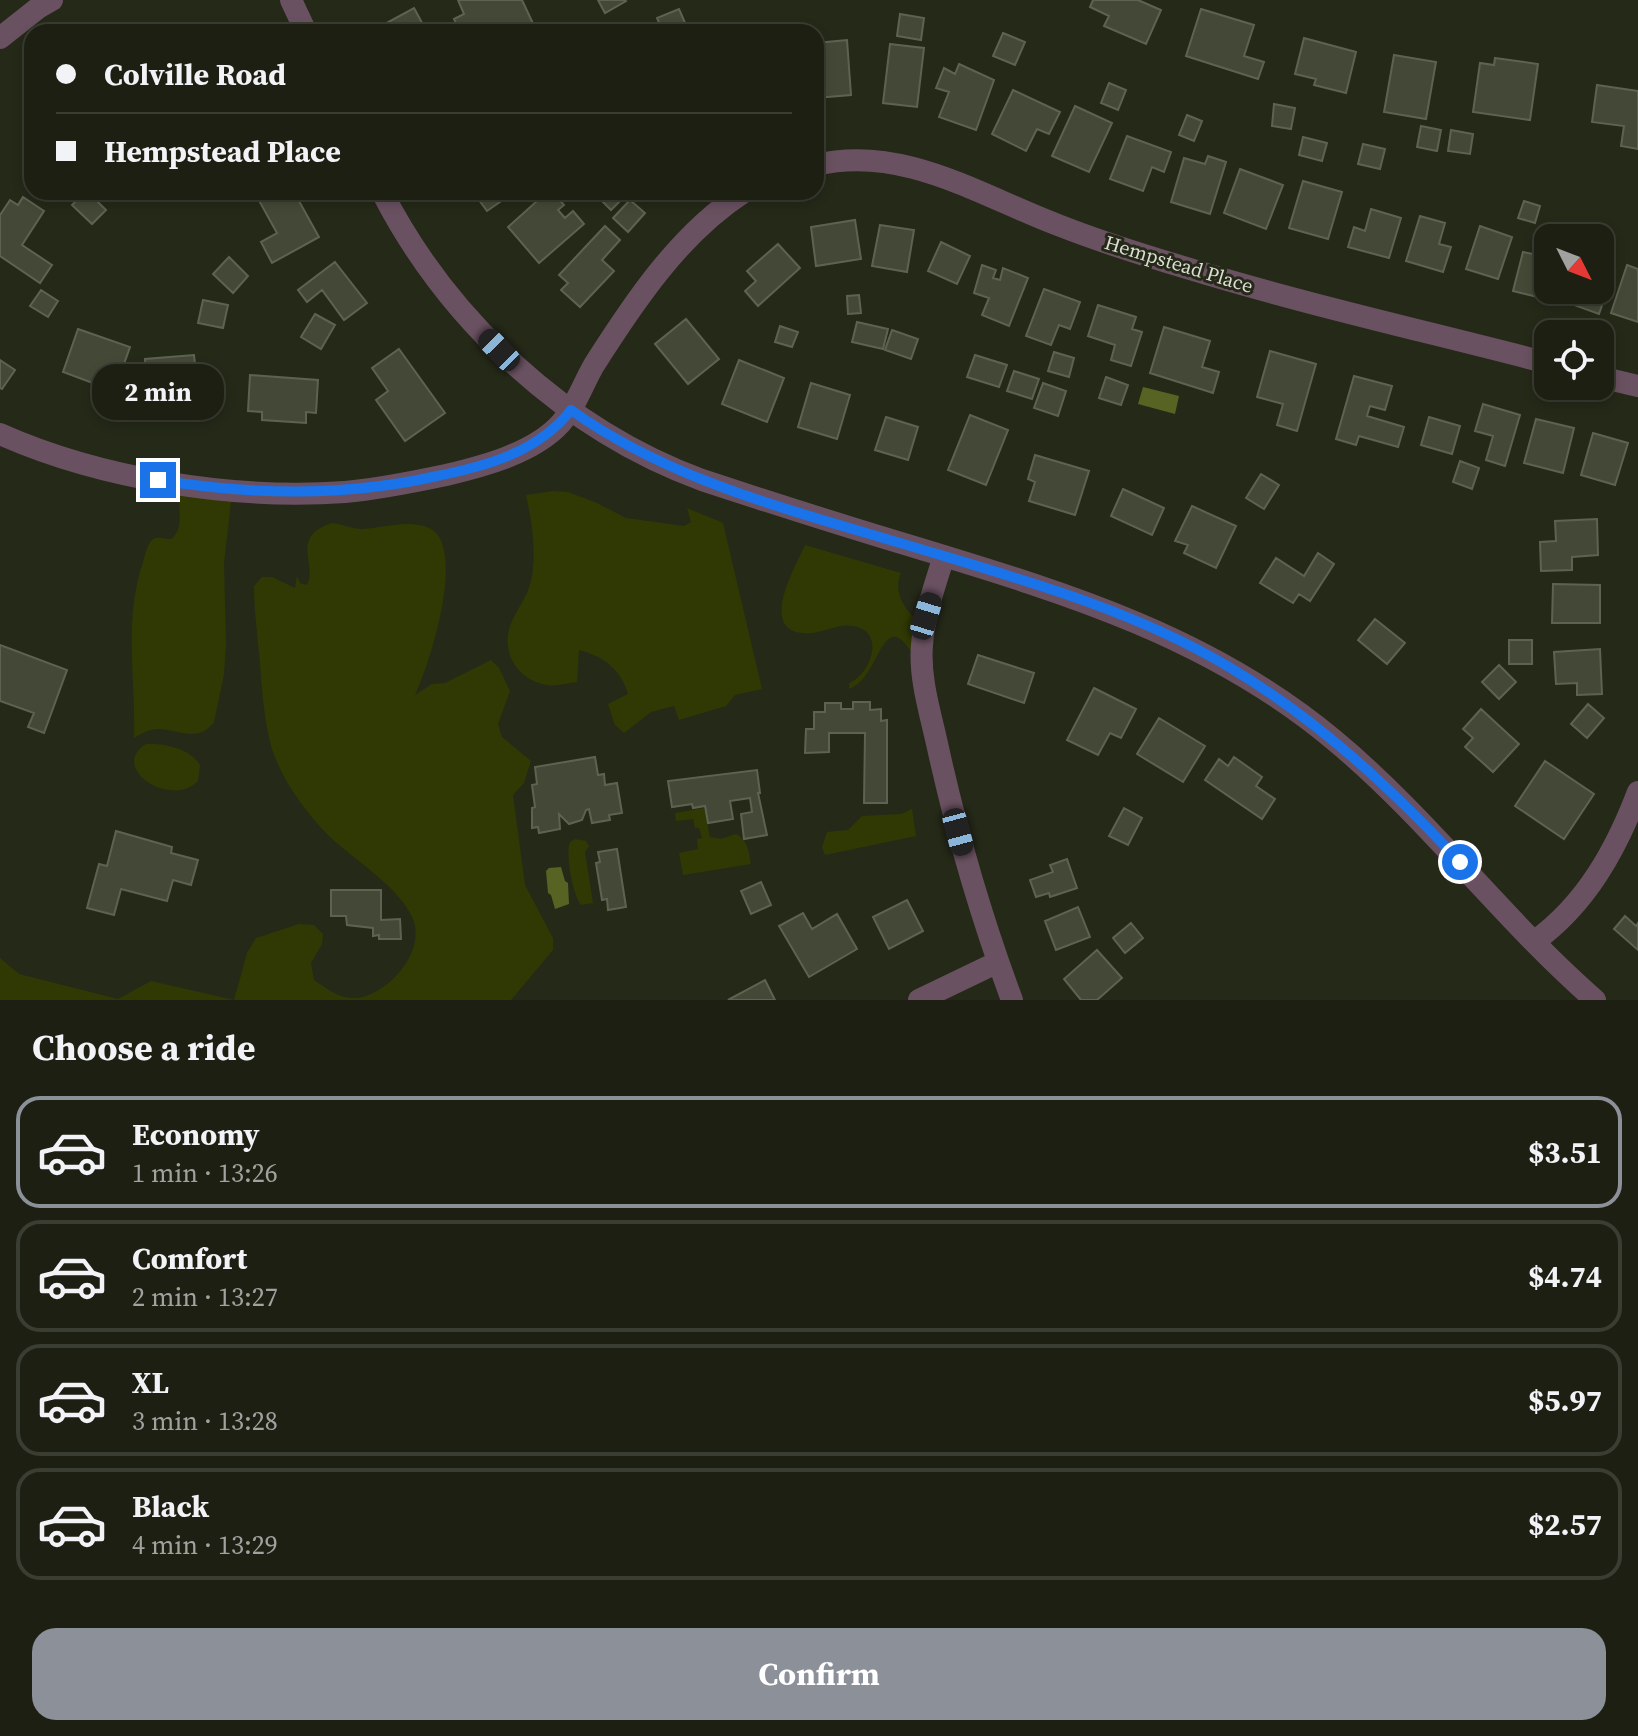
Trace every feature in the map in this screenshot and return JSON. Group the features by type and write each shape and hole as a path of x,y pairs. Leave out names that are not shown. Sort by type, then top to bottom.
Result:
{"street":[{"path":"0,38 52,0"},
{"path":"291,0 302,24"},
{"name":"Hempstead Place","path":"824,164 844,160 878,161 915,167 1057,225 1192,270 1534,359"},
{"path":"386,200 412,246 462,311 499,350 603,433 677,471 1109,610 1171,636 1282,700 1334,739 1392,791 1595,1000"},
{"path":"0,434 67,458 136,476 236,490 329,492 405,484 504,459 547,435 571,410 593,368 631,310 675,254 708,219 733,200"},
{"path":"1614,380 1638,386"},
{"path":"944,556 926,616 922,643 925,687 953,817 1012,1000"},
{"path":"1535,941 1572,909 1591,884 1621,833 1638,792"},
{"path":"919,1000 998,962"}],"shaded area":[{"path":"1143,387 1179,396 1175,414 1138,404"},
{"path":"568,492 626,518 684,526 691,522 687,508 723,523 762,689 735,695 726,706 679,720 674,706 651,712 624,733 615,725 608,704 628,694 621,677 603,660 579,650 577,682 558,685 537,682 520,671 510,655 508,636 533,570 533,538 526,495"},
{"path":"180,493 231,502 224,563 224,674 214,722 208,728 195,734 155,729 134,738 132,628 137,584 151,541 171,539 178,530"},
{"path":"332,523 362,529 404,524 429,528 440,539 445,558 445,581 436,634 415,695 432,684 445,683 491,660 499,668 510,691 498,724 502,737 531,761 524,783 513,795 525,885 553,938 553,950 511,1000 234,1000 247,953 256,938 299,924 314,925 323,934 322,944 311,963 314,980 346,997 358,998 381,989 401,970 414,947 414,922 400,898 320,827 303,807 276,761 265,714 254,586 262,577 272,577 295,588 297,576 300,583 307,585 310,569 308,543 319,529"},
{"path":"805,545 901,573 898,586 901,599 917,620 915,655 899,638 890,638 864,677 849,689 849,683 869,663 872,653 870,636 854,626 811,633 794,631 785,624 782,613 787,584"},
{"path":"146,744 161,744 190,754 200,765 198,781 186,788 173,790 148,782 134,764 136,754"},
{"path":"704,808 710,837 721,839 736,834 747,847 751,864 683,875 679,853 698,849 697,839 702,838 693,819 676,821 675,813"},
{"path":"912,809 916,836 825,855 822,847 827,832 848,830 862,816 901,814"},
{"path":"575,839 586,841 589,846 585,852 593,903 581,905 573,884 569,848 570,842"},
{"path":"561,867 568,883 569,904 555,909 548,893 546,871"},
{"path":"0,958 19,974 118,999 151,981 234,1000 0,1000"}],"building":[{"path":"458,0 522,0 533,24 456,24 454,19 464,14"},
{"path":"598,0 625,0 626,1 605,13"},
{"path":"1093,0 1138,0 1161,10 1146,44 1104,26 1109,16 1090,7"},
{"path":"414,8 423,24 385,24"},
{"path":"679,9 686,24 660,24 657,18"},
{"path":"1201,9 1254,25 1244,56 1264,62 1258,79 1186,56"},
{"path":"900,14 924,18 921,40 897,36"},
{"path":"1003,33 1025,42 1015,65 993,56"},
{"path":"1304,38 1356,52 1346,93 1314,85 1316,79 1295,74"},
{"path":"847,40 851,95 824,97 824,42"},
{"path":"890,44 924,48 917,107 883,103"},
{"path":"1394,55 1436,62 1426,119 1384,112"},
{"path":"1495,58 1538,64 1530,120 1473,112 1480,63 1494,65"},
{"path":"959,64 994,80 976,130 939,117 949,92 936,88 944,68 955,74"},
{"path":"1109,83 1126,90 1118,110 1101,103"},
{"path":"1597,85 1638,91 1638,149 1621,146 1624,126 1592,122"},
{"path":"1013,90 1060,112 1049,134 1037,129 1026,151 992,134"},
{"path":"1274,104 1295,108 1291,129 1272,126"},
{"path":"1075,106 1112,123 1089,172 1052,156"},
{"path":"1187,115 1202,121 1194,141 1179,135"},
{"path":"1421,126 1441,130 1437,151 1417,147"},
{"path":"1451,130 1473,134 1470,154 1448,151"},
{"path":"1127,136 1171,152 1164,172 1152,167 1143,191 1110,179"},
{"path":"1303,137 1327,143 1322,161 1299,155"},
{"path":"1363,144 1385,149 1380,169 1358,164"},
{"path":"1208,156 1226,162 1210,214 1171,202 1184,158 1205,164"},
{"path":"1240,169 1283,185 1266,229 1224,213"},
{"path":"1303,181 1342,192 1328,239 1289,228"},
{"path":"23,197 44,211 22,245 52,265 40,283 0,256 0,215 10,200 18,205"},
{"path":"73,200 96,200 106,210 92,224 72,205"},
{"path":"259,200 298,200 319,237 272,263 261,242 277,233"},
{"path":"479,200 503,200 487,211"},
{"path":"538,200 559,200 564,205 558,210 565,218 573,211 584,224 539,263 508,227"},
{"path":"601,200 621,200 611,210"},
{"path":"630,200 645,213 628,232 613,218"},
{"path":"1524,201 1540,206 1535,223 1518,218"},
{"path":"1371,209 1401,218 1389,258 1348,247 1354,227 1365,231"},
{"path":"1420,216 1445,223 1439,244 1451,247 1443,272 1406,261"},
{"path":"855,220 861,259 816,266 811,227"},
{"path":"880,225 914,230 907,272 872,266"},
{"path":"605,226 620,240 602,260 614,271 580,307 561,290 568,283 559,275"},
{"path":"1480,226 1512,237 1498,279 1466,269"},
{"path":"941,242 970,256 957,284 928,271"},
{"path":"778,244 800,268 758,306 745,291 756,281 747,271"},
{"path":"1523,252 1534,254 1534,296 1513,291"},
{"path":"229,257 248,276 233,293 213,274"},
{"path":"335,262 367,303 344,320 322,290 307,302 298,290"},
{"path":"982,265 996,270 993,278 1000,280 1003,268 1028,278 1009,326 982,315 989,298 974,293"},
{"path":"1627,265 1638,269 1638,322 1611,313"},
{"path":"1044,289 1080,302 1070,329 1059,325 1051,345 1026,336"},
{"path":"41,290 58,301 48,317 30,306"},
{"path":"859,295 861,313 848,314 847,296"},
{"path":"203,300 228,305 223,328 198,323"},
{"path":"1571,304 1602,304 1599,314"},
{"path":"1098,305 1136,317 1132,329 1142,332 1131,366 1111,360 1115,345 1088,336"},
{"path":"315,314 335,325 321,349 301,337"},
{"path":"686,319 719,359 688,384 655,344"},
{"path":"857,322 888,329 883,349 852,342"},
{"path":"780,326 798,332 792,347 775,342"},
{"path":"1164,327 1210,341 1202,367 1219,372 1213,393 1150,373"},
{"path":"78,329 130,347 118,381 109,378 106,388 63,372"},
{"path":"892,330 918,339 911,359 885,350"},
{"path":"399,349 445,413 405,441 376,400 388,391 372,368"},
{"path":"1270,351 1316,364 1297,431 1277,425 1283,404 1257,397"},
{"path":"1054,352 1074,358 1069,377 1048,371"},
{"path":"194,355 197,384 185,385 185,390 147,393 145,359"},
{"path":"975,355 1007,365 999,387 967,377"},
{"path":"0,360 15,370 2,389 0,388"},
{"path":"739,360 784,378 767,422 722,404"},
{"path":"1014,371 1039,379 1032,399 1007,391"},
{"path":"250,375 318,380 316,413 306,412 306,423 262,420 262,412 248,411"},
{"path":"1354,376 1392,386 1385,410 1370,406 1367,416 1404,427 1398,447 1359,436 1356,445 1336,439"},
{"path":"1106,377 1128,385 1121,405 1099,398"},
{"path":"811,383 850,395 837,439 798,427"},
{"path":"1043,383 1066,391 1058,416 1034,408"},
{"path":"1483,404 1520,415 1505,466 1486,460 1493,436 1475,431"},
{"path":"970,415 1008,430 986,485 948,470"},
{"path":"886,417 918,427 908,460 875,450"},
{"path":"1429,417 1460,426 1452,454 1421,445"},
{"path":"1536,419 1574,428 1563,473 1524,463"},
{"path":"1593,433 1628,443 1615,485 1581,475"},
{"path":"1035,455 1089,471 1075,515 1029,501 1035,482 1028,479"},
{"path":"1460,461 1479,468 1472,489 1453,482"},
{"path":"1261,474 1279,485 1264,509 1246,498"},
{"path":"1123,489 1164,508 1152,535 1111,516"},
{"path":"1192,506 1236,526 1216,568 1184,553 1188,545 1175,541"},
{"path":"1597,519 1598,555 1572,557 1572,570 1541,571 1540,542 1556,541 1555,521"},
{"path":"1318,553 1334,564 1310,601 1299,594 1293,603 1260,583 1276,558 1304,576"},
{"path":"1553,584 1600,585 1600,623 1552,623"},
{"path":"1375,619 1405,643 1387,664 1358,640"},
{"path":"1509,640 1532,640 1532,664 1509,664"},
{"path":"0,645 67,670 44,733 28,727 34,713 0,701"},
{"path":"1600,649 1602,694 1577,695 1577,683 1556,684 1554,652"},
{"path":"978,655 1034,673 1024,703 968,684"},
{"path":"1499,665 1516,682 1499,699 1482,682"},
{"path":"1094,688 1136,709 1121,738 1110,733 1098,755 1067,740"},
{"path":"853,702 870,702 870,710 881,709 881,721 887,720 887,803 864,803 865,733 829,733 829,752 805,753 806,729 814,729 814,712 825,712 825,703 841,703 841,709 853,709"},
{"path":"1588,704 1604,718 1587,738 1571,724"},
{"path":"1481,709 1519,744 1493,772 1465,747 1473,738 1463,729"},
{"path":"1159,718 1205,746 1183,782 1137,754"},
{"path":"595,757 598,775 604,774 605,785 617,783 622,813 609,815 610,820 592,823 589,809 582,820 569,824 559,814 560,829 539,833 538,827 532,828 532,808 535,807 532,785 537,784 535,767"},
{"path":"1234,757 1262,777 1256,786 1275,799 1262,819 1205,780 1219,759 1228,766"},
{"path":"1545,761 1594,794 1564,839 1515,806"},
{"path":"757,770 758,793 767,835 744,839 741,814 752,812 750,798 730,801 733,819 708,823 705,806 672,807 668,781"},
{"path":"1124,808 1142,818 1128,845 1109,836"},
{"path":"116,831 172,847 171,853 198,860 191,885 173,880 167,901 121,889 114,915 87,908 99,864 107,866"},
{"path":"617,849 626,907 608,910 607,899 602,900 596,863 600,862 598,852"},
{"path":"1067,859 1077,888 1050,897 1049,893 1036,897 1030,880 1053,872 1050,865"},
{"path":"761,882 771,905 751,914 741,891"},
{"path":"331,890 381,890 381,920 400,919 401,939 379,939 379,935 373,936 373,928 347,925 346,916 331,916"},
{"path":"907,900 923,931 889,949 873,917"},
{"path":"1078,907 1090,937 1056,950 1045,921"},
{"path":"803,913 812,929 837,914 857,949 809,977 779,926"},
{"path":"1625,916 1636,926 1638,923 1638,950 1614,929"},
{"path":"1131,923 1143,938 1125,953 1113,938"},
{"path":"1097,950 1122,978 1097,1000 1081,1000 1064,979"},
{"path":"765,980 775,1000 728,1000"}],"route":[{"path":"158,480 202,487 299,493 342,492 405,484 504,459 547,435 571,410 603,433 677,471 801,513 1035,584 1171,636 1282,700 1334,739 1392,791 1460,862"}]}
